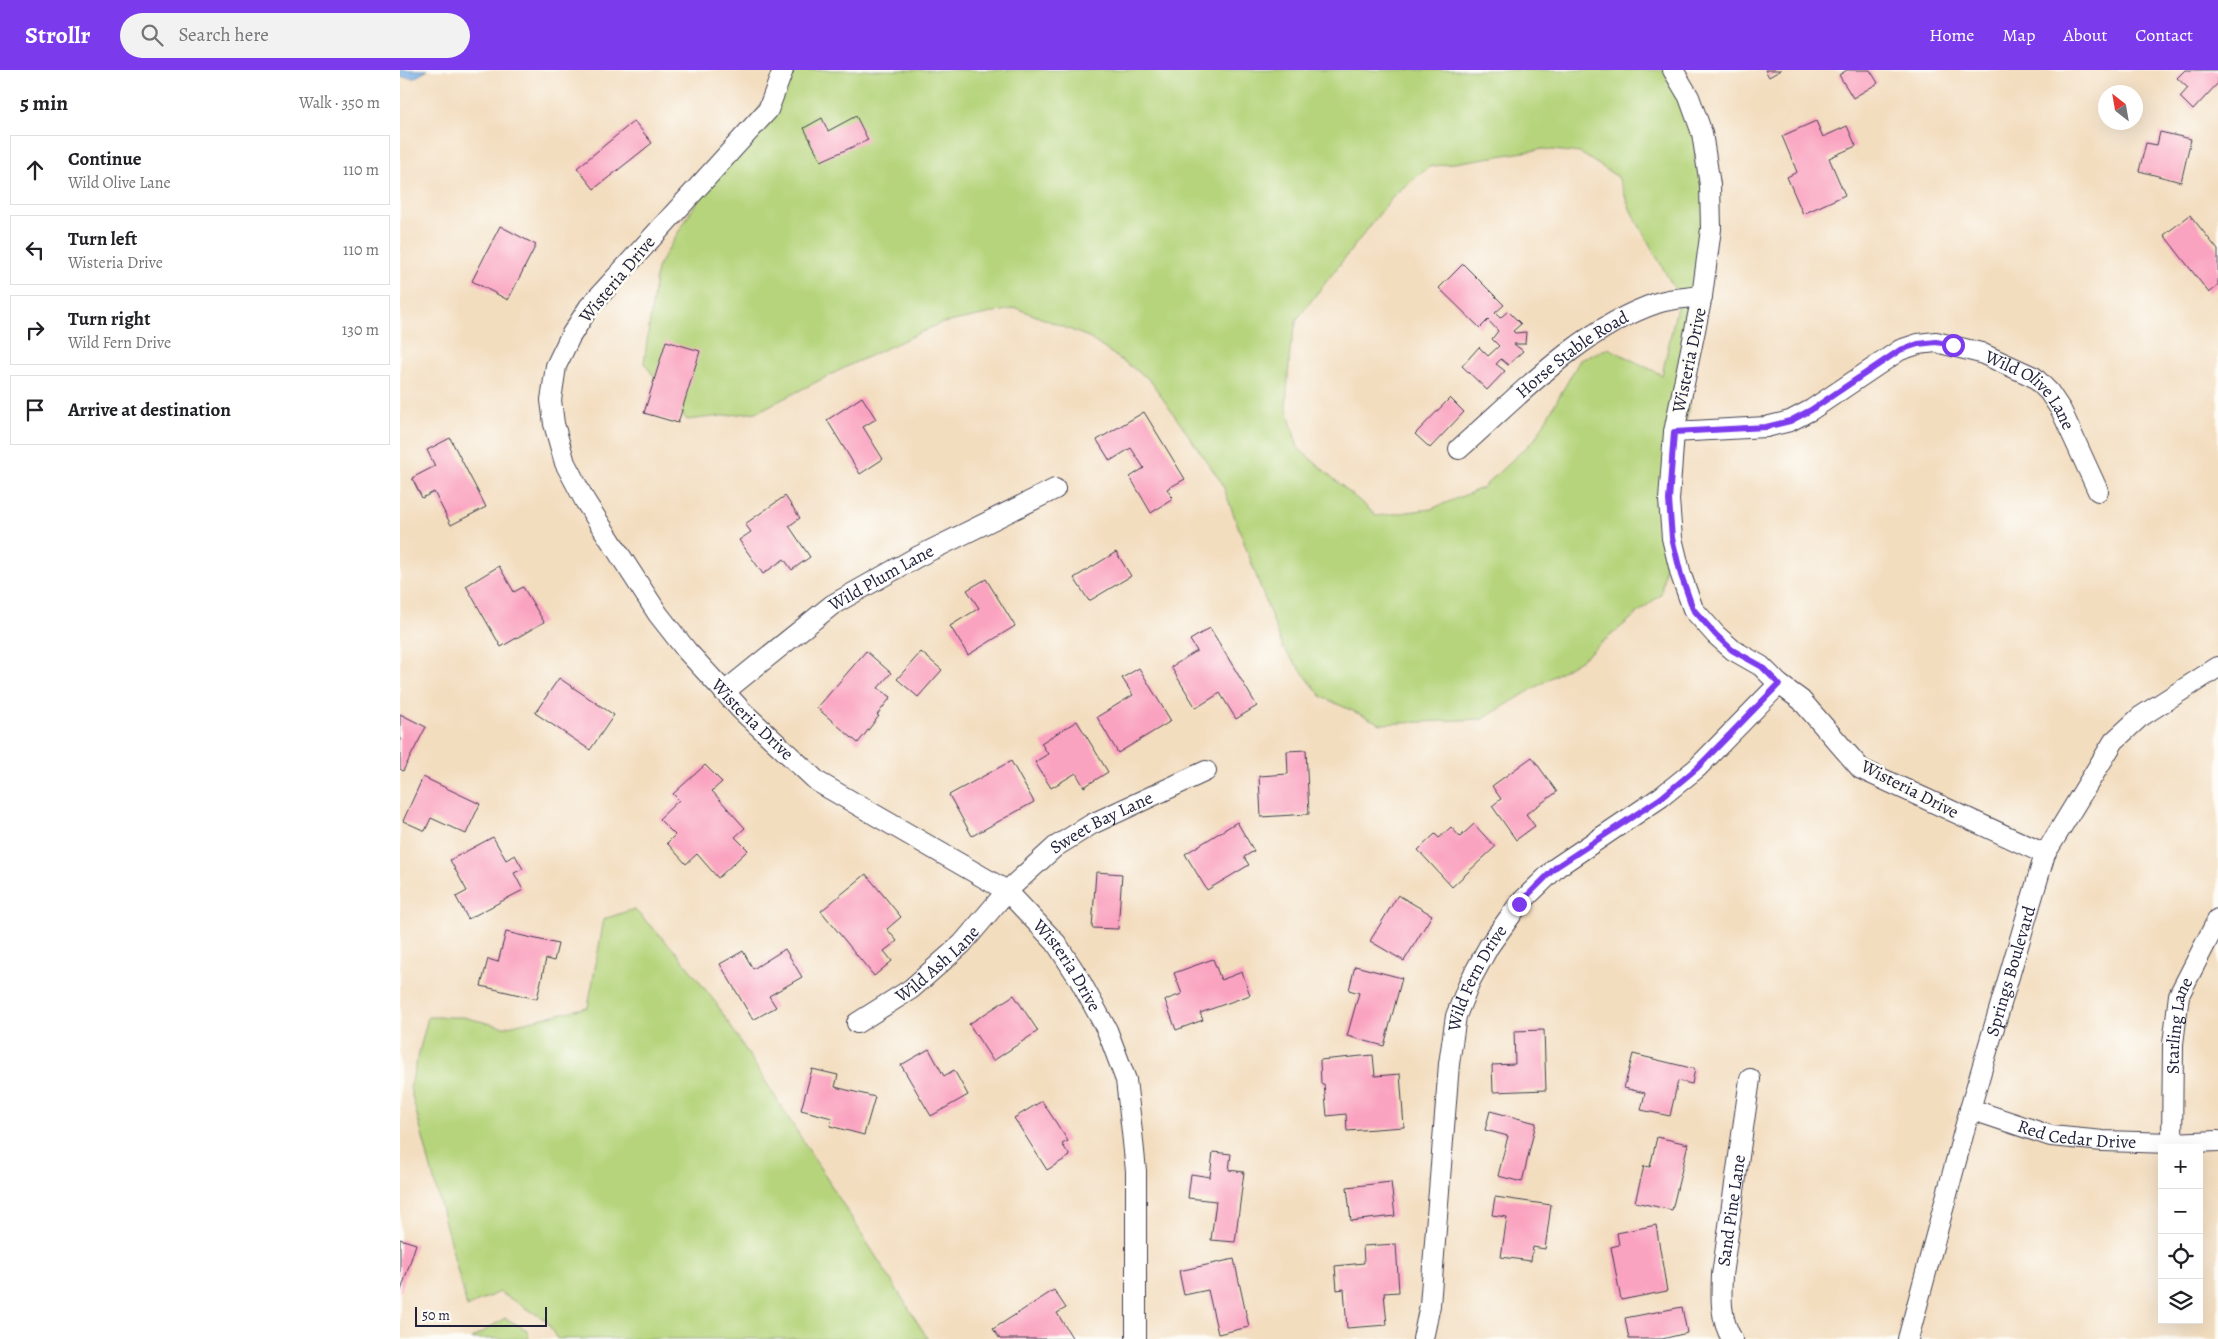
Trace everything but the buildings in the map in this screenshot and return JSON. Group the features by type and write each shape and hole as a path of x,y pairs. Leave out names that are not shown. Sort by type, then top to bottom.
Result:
{"street":[{"name":"Wisteria Drive","path":"783,70 768,110 589,307 570,337 556,366 551,400 554,424 565,463 585,501 658,614 687,652 724,692 775,743 818,782 1007,891 1056,943 1078,977 1108,1030 1126,1080 1136,1171 1136,1339"},
{"name":"Wisteria Drive","path":"1674,70 1689,97 1702,133 1710,186 1711,229 1702,296 1674,432 1669,500 1672,538 1681,575 1693,609 1732,650 1761,666 1779,684 1801,700 1861,769 2045,854"},
{"name":"Horse Stable Road","path":"1459,449 1571,350 1614,320 1659,302 1702,296"},
{"name":"Wild Olive Lane","path":"1674,432 1766,427 1790,421 1811,410 1900,350 1918,344 1936,342 1981,352 2012,365 2034,378 2049,392 2061,410 2098,491"},
{"name":"Wild Plum Lane","path":"724,692 832,605 917,557 1055,489"},
{"name":"Springs Boulevard","path":"1908,1339 1970,1109 2045,854 2114,741 2140,717 2218,667"},
{"name":"Wild Fern Drive","path":"1423,1339 1430,1306 1449,1064 1456,1016 1470,981 1489,946 1519,904 1556,867 1661,798 1697,768 1779,684"},
{"name":"Sweet Bay Lane","path":"1007,891 1055,846 1092,824 1206,772"},
{"name":"Wild Ash Lane","path":"856,1023 911,989 962,944 1007,891"},
{"name":"Starling Lane","path":"2172,1143 2173,1044 2179,994 2218,919"},
{"name":"Sand Pine Lane","path":"1732,1339 1728,1332 1721,1306 1722,1275 1750,1079"},
{"name":"Red Cedar Drive","path":"1970,1109 2051,1136 2103,1141 2172,1143 2218,1141"}],"green space":[{"path":"785,70 1674,70 1719,201 1661,594 1582,659 1483,719 1381,724 1322,697 1283,648 1222,483 1149,379 1086,336 1016,308 939,324 850,365 757,412 687,420 644,363 657,268 711,178","holes":["1543,149 1580,153 1618,177 1631,211 1679,297 1662,375 1608,348 1580,360 1535,439 1482,488 1431,509 1377,516 1298,448 1286,406 1290,350 1297,319 1395,194 1429,167"]},
{"path":"634,909 677,953 716,1003 928,1339 557,1339 546,1320 499,1292 467,1307 410,1088 428,1017 463,1017 504,1027 588,1007 604,919"},
{"path":"505,1318 527,1330 529,1339 471,1339"}],"water":[{"path":"400,70 428,70 414,78 400,77"}],"route":[{"path":"1519,904 1556,867 1661,798 1697,768 1779,684 1761,666 1732,650 1693,609 1681,575 1672,538 1669,500 1674,432 1766,427 1790,421 1811,410 1900,350 1918,344 1936,342 1953,345"}]}
